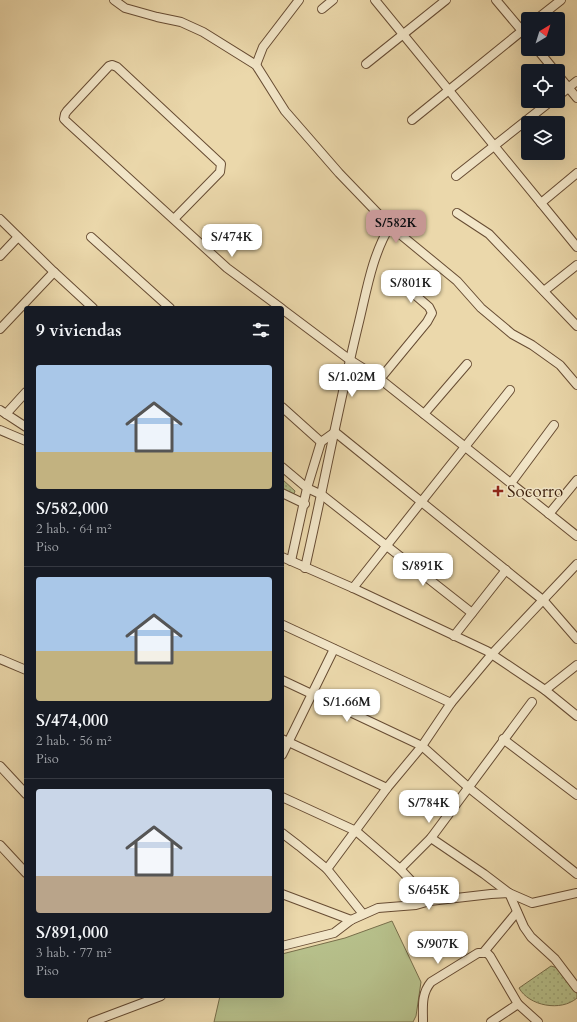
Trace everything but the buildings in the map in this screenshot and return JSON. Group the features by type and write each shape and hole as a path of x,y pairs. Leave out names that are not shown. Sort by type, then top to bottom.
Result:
{"street":[{"path":"114,0 125,8 181,22 203,32 256,65 285,112 339,173 390,226 457,281 480,308 512,334 532,345 560,366 577,385"},
{"path":"256,65 263,47 299,0"},
{"path":"322,9 332,0"},
{"path":"375,0 577,247"},
{"path":"366,64 446,0"},
{"path":"496,0 521,25"},
{"path":"546,12 561,0"},
{"path":"412,120 521,32"},
{"path":"543,56 549,64"},
{"path":"174,219 220,172 221,164 117,67 112,65 109,66 67,111 64,119 227,268 278,306"},
{"path":"565,90 577,81"},
{"path":"565,83 577,98"},
{"path":"456,176 542,108"},
{"path":"541,203 577,173"},
{"path":"457,213 489,234 577,326"},
{"path":"0,219 91,306"},
{"path":"305,568 350,360 374,261 381,240 390,226"},
{"path":"0,256 18,237"},
{"path":"91,237 168,306"},
{"path":"544,291 577,265"},
{"path":"0,329 54,272"},
{"path":"380,379 427,322 432,313 429,307 407,288"},
{"path":"284,310 350,360 380,379 577,536"},
{"path":"424,414 467,364"},
{"path":"353,588 510,390"},
{"path":"24,394 3,412 24,426"},
{"path":"284,409 322,442"},
{"path":"510,483 554,425"},
{"path":"0,430 24,440"},
{"path":"291,561 305,504 307,488 322,442 335,432"},
{"path":"335,432 544,601 577,639"},
{"path":"284,469 307,488 322,495 472,613"},
{"path":"549,514 577,480"},
{"path":"284,494 305,504"},
{"path":"284,558 353,588 492,654 544,690 577,716"},
{"path":"327,869 387,788 422,746 451,702 492,654 544,601 577,564"},
{"path":"454,636 506,570"},
{"path":"284,625 451,702"},
{"path":"334,649 285,741 387,788"},
{"path":"0,659 24,669"},
{"path":"544,690 577,664"},
{"path":"284,681 422,746 468,787 577,874"},
{"path":"400,869 431,838 503,739 532,702"},
{"path":"503,739 577,795"},
{"path":"0,766 24,792"},
{"path":"284,798 356,830 400,869 430,900"},
{"path":"284,834 327,869 363,914"},
{"path":"431,838 484,874 509,894 532,903 577,893"},
{"path":"0,845 24,872"},
{"path":"284,946 334,934 351,920 378,908 416,905 430,900 476,895 509,894"},
{"path":"509,894 524,927 531,937 555,959 577,988"},
{"path":"284,895 351,920"},
{"path":"483,953 517,912"},
{"path":"423,1021 423,997 430,982 478,953 487,953 518,1004 538,1022"},
{"path":"138,998 143,1003"},
{"path":"92,1022 156,998"},
{"path":"491,1022 518,1004"}],"green space":[{"path":"284,481 295,491 293,496 284,495"},
{"path":"392,921 421,982 416,1016 413,1022 214,1022 220,998 284,998 284,953 345,938"},
{"path":"551,966 561,969 577,994 577,998 563,1005 546,1005 530,999 519,988"}],"place":[{"name":"Socorro","path":"498,491"}]}
